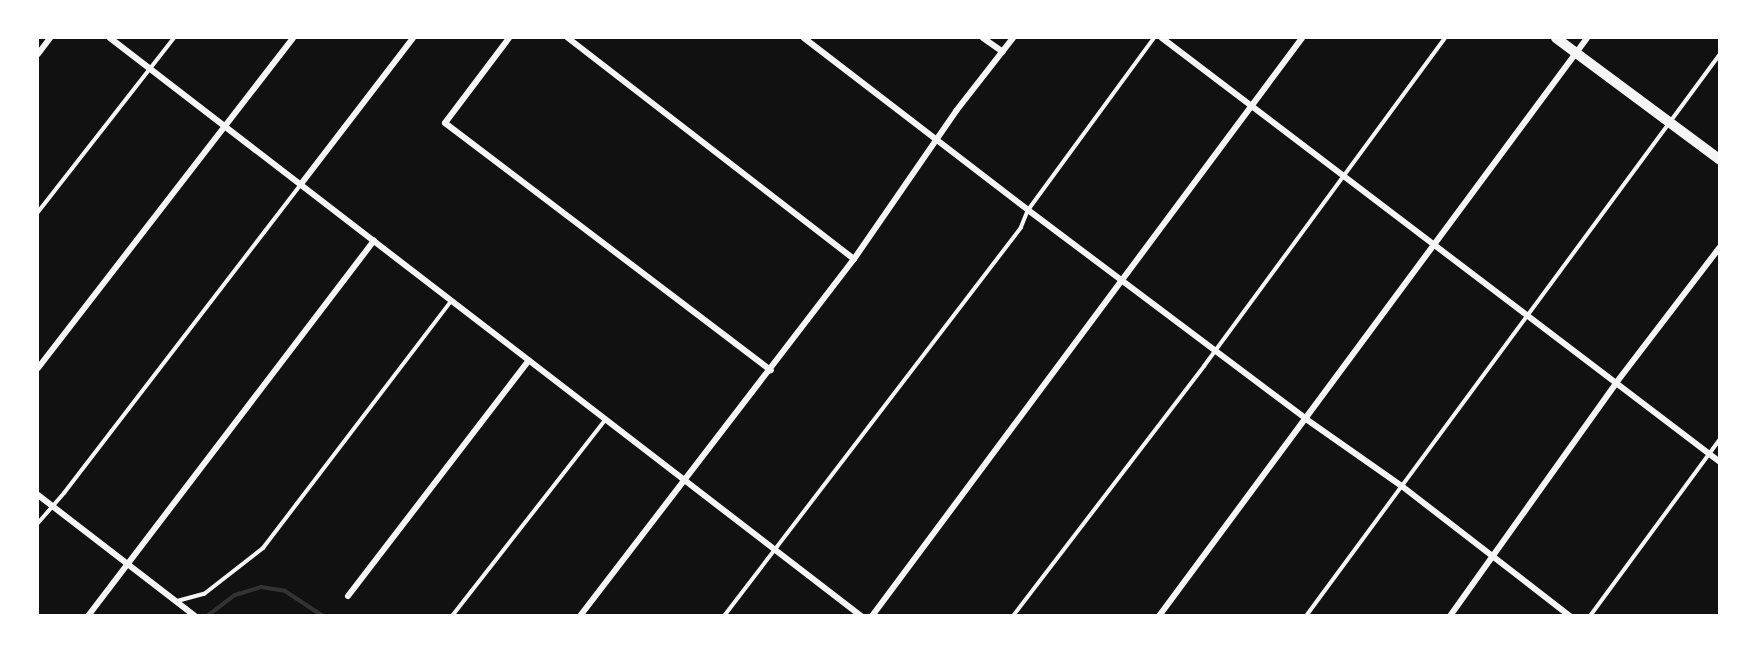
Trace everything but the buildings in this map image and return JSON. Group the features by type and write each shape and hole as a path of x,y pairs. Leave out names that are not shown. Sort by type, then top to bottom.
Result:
{"main road":[{"path":"1556,38 1719,160"}],"street":[{"path":"38,54 50,38"},
{"path":"110,38 861,615"},
{"path":"38,368 293,38"},
{"path":"301,184 413,38"},
{"path":"509,38 445,123 771,370"},
{"path":"568,38 854,259"},
{"path":"804,38 1028,210 1306,419 1403,487 1570,615"},
{"path":"983,38 1003,52"},
{"path":"580,615 771,370 1013,38"},
{"path":"1162,38 1719,462"},
{"path":"872,615 1302,38"},
{"path":"1159,615 1587,38"},
{"path":"88,615 374,241"},
{"path":"1450,615 1495,556 1616,383 1719,247"},
{"path":"348,596 530,360"},
{"path":"38,495 195,615"}],"lane":[{"path":"38,213 174,38"},
{"path":"724,615 1021,227 1028,210 1154,38"},
{"path":"1013,615 1214,350 1445,38"},
{"path":"1306,615 1403,487 1413,466 1719,54"},
{"path":"38,523 51,505 64,493 301,184"},
{"path":"176,601 204,594 263,548 451,301"},
{"path":"452,615 606,419"},
{"path":"1590,615 1719,439"}],"waterway":[{"path":"207,616 235,595 261,587 285,591 323,616"}]}
